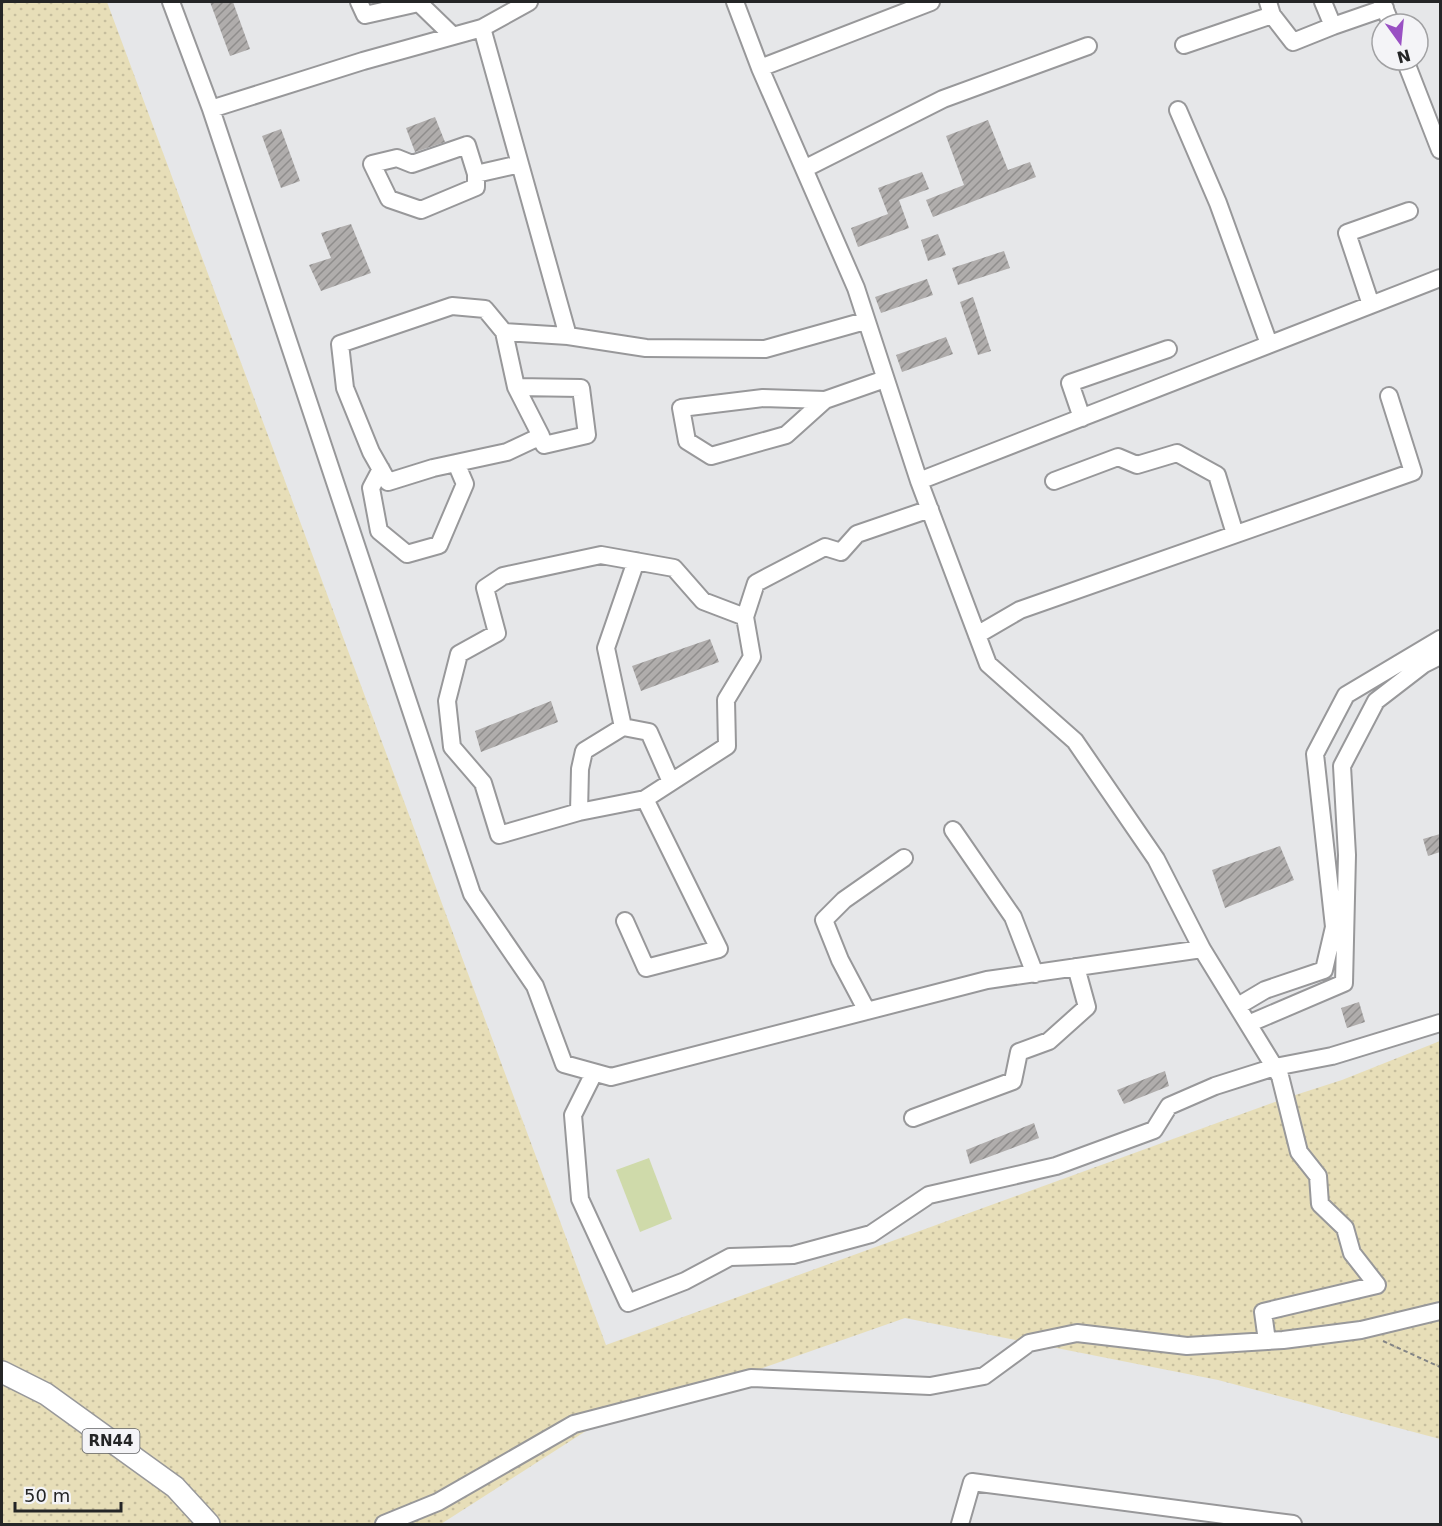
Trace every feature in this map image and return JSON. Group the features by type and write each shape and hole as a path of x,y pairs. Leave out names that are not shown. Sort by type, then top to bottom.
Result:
{"main road":[{"name":"RN44","path":"2,1372 46,1394 175,1487 209,1524"}],"street":[{"path":"171,2 211,109 472,894 535,986 564,1064 611,1077 987,981 1202,949"},
{"path":"359,2 365,15 421,2 452,35"},
{"path":"211,109 452,35 482,28 529,2"},
{"path":"735,2 760,68 856,288 919,481 988,664 1075,741 1156,859 1202,949 1280,1076 1299,1152 1318,1176 1320,1204 1345,1228 1352,1253 1377,1285 1263,1312 1267,1341"},
{"path":"760,68 931,2"},
{"path":"1323,2 1333,26"},
{"path":"1184,45 1270,8 1293,42 1384,5"},
{"path":"482,28 568,336"},
{"path":"804,169 943,99 1088,46"},
{"path":"1410,72 1440,150"},
{"path":"1178,110 1218,203 1269,344"},
{"path":"467,145 476,174 476,186 421,210 389,199 372,164 397,158 412,164 467,145"},
{"path":"476,174 520,164"},
{"path":"1371,305 1347,233 1408,211"},
{"path":"919,481 1440,278"},
{"path":"516,387 581,388 587,435 544,446 541,436 516,387 504,332 485,309 452,306 340,344 345,388 371,452 388,482 456,463 507,452 541,436"},
{"path":"504,332 568,336 646,348 765,349 865,321"},
{"path":"1082,418 1070,383 1168,349"},
{"path":"825,400 786,435 711,456 687,441 681,408 763,398 825,400 885,379"},
{"path":"977,635 1020,610 1413,472 1389,396"},
{"path":"1054,481 1118,457 1137,465 1177,453 1217,475 1235,534"},
{"path":"381,469 371,488 379,531 407,554 439,545 465,484 456,463"},
{"path":"745,617 703,601 674,568 601,555 503,576 485,588 497,633 459,654 447,701 452,747 483,783 499,835 579,812 645,799 727,746 726,700 753,657 745,617 756,583 825,547 841,552 857,534 930,509"},
{"path":"623,727 606,648 636,561"},
{"path":"1238,1006 1265,990 1324,970 1334,927 1315,754 1346,695 1440,639"},
{"path":"1248,1024 1344,983 1347,855 1342,766 1376,701 1424,664 1440,656"},
{"path":"579,812 580,770 584,751 623,727 649,732 671,782"},
{"path":"626,921 646,968 719,949 645,799"},
{"path":"953,830 1013,917 1035,974"},
{"path":"867,1011 840,960 824,920 844,900 904,858"},
{"path":"913,1118 1013,1081 1019,1052 1049,1041 1087,1007 1076,968"},
{"path":"594,1073 573,1115 580,1199 628,1303 685,1281 730,1257 793,1255 871,1234 929,1195 1056,1166 1154,1130 1169,1106 1215,1086 1275,1067 1332,1056 1440,1023"},
{"path":"384,1524 438,1502 574,1424 751,1378 930,1386 984,1376 1029,1343 1077,1333 1187,1346 1267,1341 1361,1330 1440,1311"},
{"path":"960,1524 972,1482 1248,1521 1293,1524"}],"path":[{"path":"1361,1330 1440,1367"}],"sand":[{"path":"2,2 107,2 606,1345 1286,1098 1342,1080 1440,1041 1440,1439 1218,1380 905,1318 589,1429 441,1524 2,1524"}],"green space":[{"path":"649,1158 672,1219 640,1232 616,1170"}],"building":[{"path":"210,2 233,2 250,49 230,56"},
{"path":"435,117 445,142 415,152 406,128"},
{"path":"988,120 1008,170 1030,162 1036,177 933,217 926,200 964,185 946,136"},
{"path":"281,129 300,181 281,188 262,136"},
{"path":"922,172 929,189 899,200 909,228 858,247 851,228 888,214 878,188"},
{"path":"351,224 371,273 321,291 309,265 331,258 321,233"},
{"path":"938,234 946,255 928,261 921,240"},
{"path":"1004,251 1010,268 958,285 952,268"},
{"path":"927,279 933,295 881,313 875,297"},
{"path":"973,297 991,351 978,355 960,302"},
{"path":"946,337 953,354 902,372 896,355"},
{"path":"710,639 719,662 641,691 632,666"},
{"path":"551,701 558,722 481,752 475,731"},
{"path":"1440,834 1440,852 1428,856 1423,839"},
{"path":"1280,846 1294,880 1225,908 1212,870"},
{"path":"1359,1002 1365,1022 1347,1028 1341,1008"},
{"path":"1165,1071 1169,1086 1124,1104 1117,1090"},
{"path":"1034,1123 1039,1138 970,1164 966,1150"}]}
